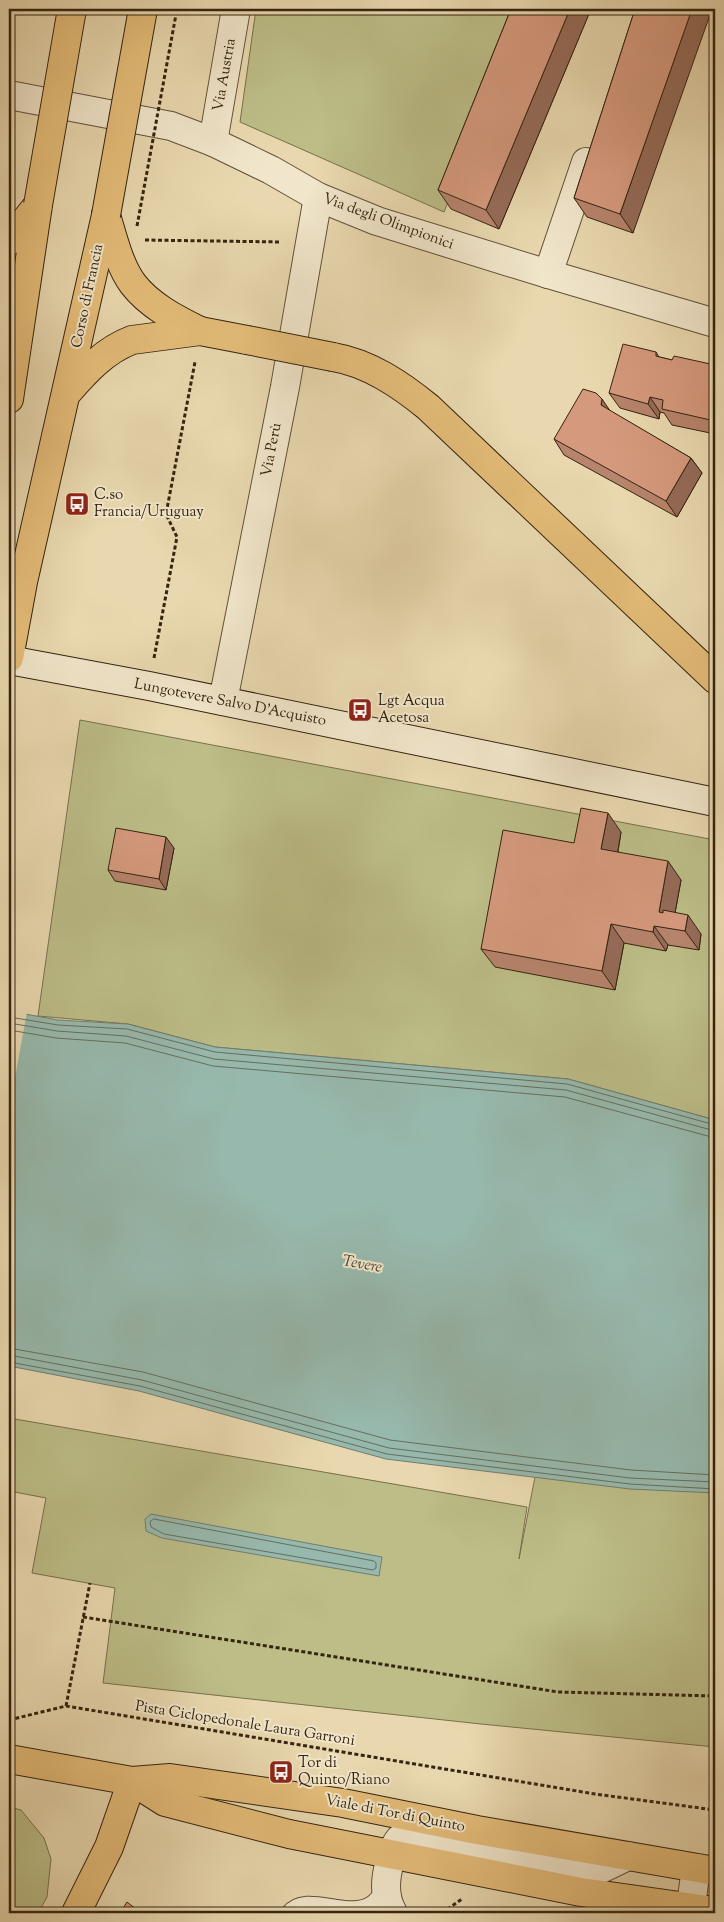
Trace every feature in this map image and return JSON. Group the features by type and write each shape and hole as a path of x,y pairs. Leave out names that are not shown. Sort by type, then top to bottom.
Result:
{"main road":[{"path":"9,399 38,205 72,9"},
{"name":"Corso di Francia","path":"9,659 23,582 106,215 143,9"},
{"path":"9,241 38,205"},
{"path":"106,215 128,275 144,296 170,316 200,332"},
{"path":"65,395 88,370 122,344 155,336 200,332 354,362 384,376 414,395 428,407 715,679"},
{"name":"Viale di Tor di Quinto","path":"9,1759 132,1781 170,1778 343,1803 477,1830 706,1869"},
{"path":"76,1913 109,1847 132,1781"},
{"name":"Viale di Tor di Quinto","path":"132,1781 165,1802 289,1834 581,1892 699,1911"}],"street":[{"name":"Via Austria","path":"213,142 236,9"},
{"name":"Via degli Olimpionici","path":"9,95 164,124 213,142 271,170 318,198 403,230 715,323"},
{"path":"548,274 595,137"},
{"name":"Via Perù","path":"223,701 318,198"},
{"name":"Lungotevere Salvo D'Acquisto","path":"9,659 715,802"},
{"name":"Viale di Tor di Quinto","path":"392,1854 395,1843 405,1837 590,1870 608,1867 628,1856"},
{"path":"392,1854 386,1887 393,1913"},
{"name":"Viale di Tor di Quinto","path":"699,1911 706,1869"}],"lane":[{"path":"288,1913 297,1905 306,1903 348,1911 364,1907 372,1902 386,1887"}],"path":[{"path":"138,226 177,9"},
{"path":"119,254 138,240 309,242"},
{"path":"149,686 177,537 166,514 200,332"},
{"path":"66,1706 90,1583"},
{"path":"84,1617 558,1692 715,1696"},
{"name":"Pista Ciclopedonale Laura Garroni","path":"9,1720 66,1706 595,1794 715,1810"}],"green space":[{"path":"256,9 526,9 444,212 240,122"},
{"path":"80,720 715,840 715,1120 568,1079 215,1047 128,1024 38,1016"},
{"path":"9,1418 527,1507 519,1559 535,1477 715,1493 715,1747 103,1683 115,1588 32,1573 46,1498 9,1491"},
{"path":"9,1807 21,1810 44,1838 51,1859 47,1897 38,1913 9,1913"}],"water":[{"name":"Tevere","path":"9,1011 58,1020 128,1024 215,1047 568,1079 715,1120 715,1493 630,1489 386,1459 139,1391 9,1366"},
{"path":"151,1514 382,1557 379,1576 162,1538 146,1531 145,1519"}],"pier":[{"path":"9,1009 27,1012 9,1110"}],"building":[{"path":"511,9 570,9 486,210 438,190"},
{"path":"635,9 692,9 620,214 574,198"},
{"path":"623,344 656,352 656,356 672,360 674,356 715,365 715,421 662,409 663,400 650,397 648,404 609,393"},
{"path":"583,389 596,393 602,399 601,405 691,458 666,501 554,439"},
{"path":"581,808 608,813 601,849 668,861 659,912 663,913 663,910 688,915 685,931 654,926 653,932 611,924 602,971 481,949 503,830 574,843"},
{"path":"116,828 166,837 159,879 108,870"},
{"path":"127,1902 141,1913 120,1913"}],"place":[{"name":"C.so Francia/Uruguay","path":"77,504"},
{"name":"Lgt Acqua Acetosa","path":"360,710"},
{"name":"Tor di Quinto/Riano","path":"281,1772"}]}
